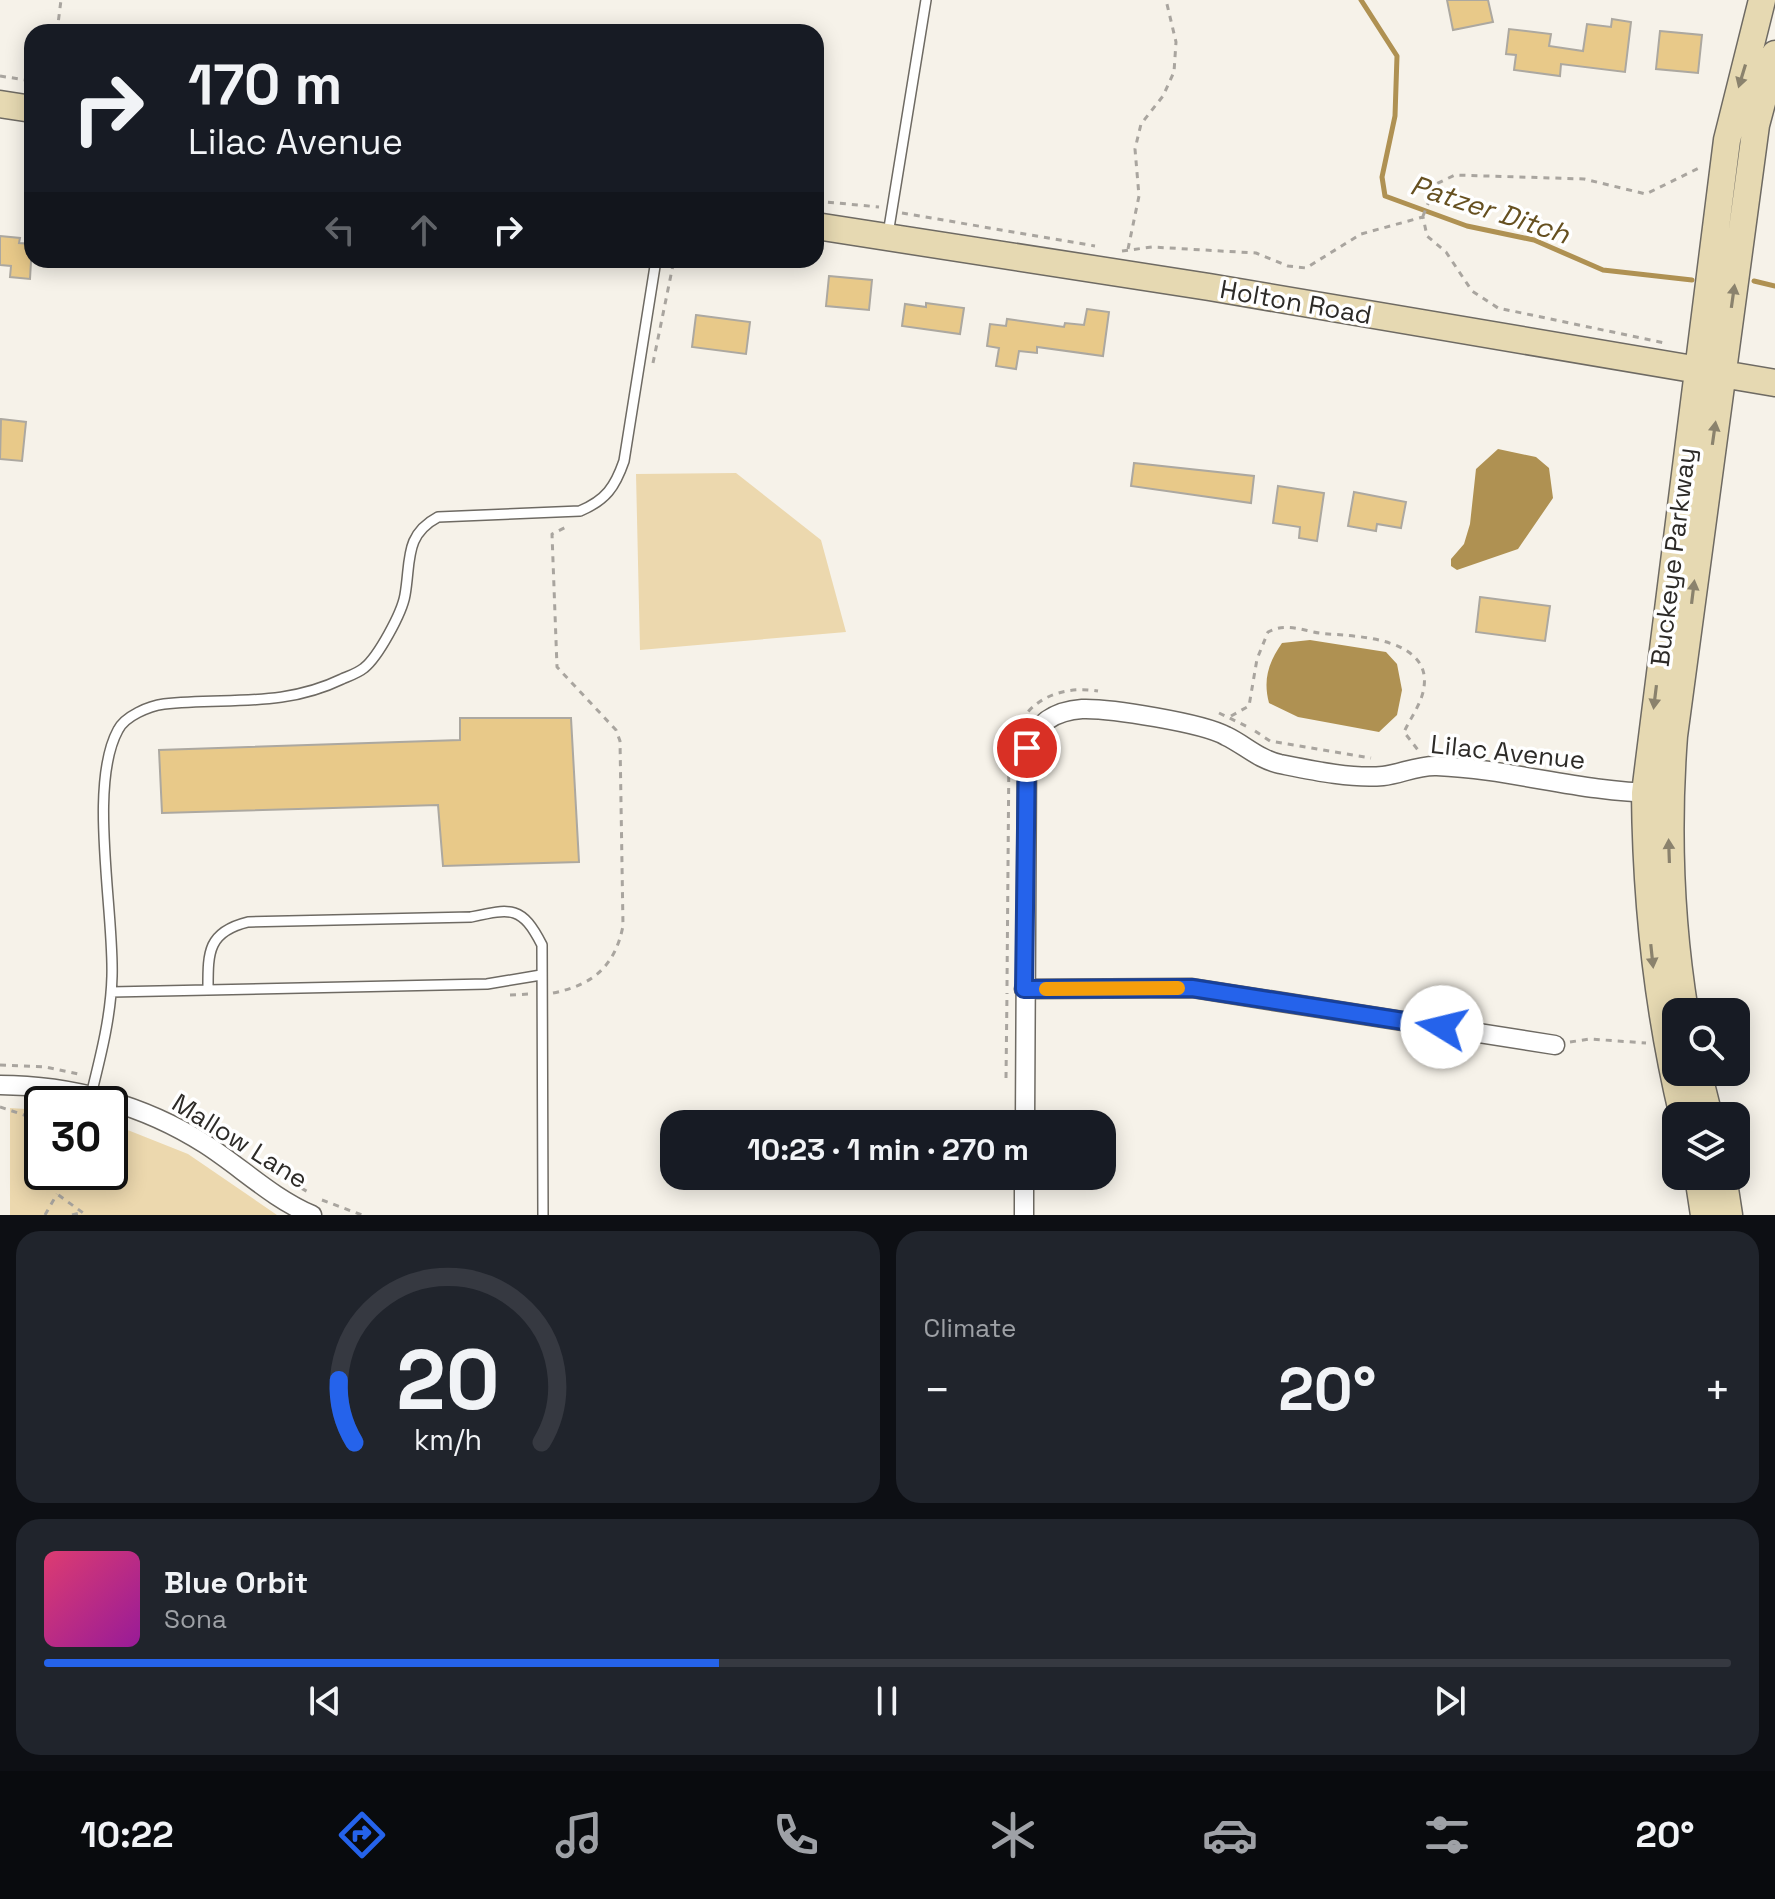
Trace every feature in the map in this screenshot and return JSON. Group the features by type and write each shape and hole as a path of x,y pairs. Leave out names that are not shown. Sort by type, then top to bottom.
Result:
{"street":[{"name":"Buckeye Parkway","path":"1680,1102 1653,965 1645,876 1657,793 1727,140 1762,0"},
{"name":"Buckeye Parkway","path":"1701,370 1775,54"},
{"path":"0,104 24,108"},
{"name":"Holton Road","path":"824,227 1209,287 1775,383"},
{"name":"Lilac Avenue","path":"1025,1110 1027,748 1040,723 1054,715 1087,709 1195,726 1226,736 1258,757 1352,774 1381,776 1436,766 1657,793"},
{"name":"Buckeye Parkway","path":"1657,793 1683,998"},
{"path":"1024,989 1192,988 1555,1045"},
{"name":"Mallow Lane","path":"0,1085 24,1088"},
{"name":"Mallow Lane","path":"128,1107 192,1137 296,1208 312,1215"},
{"path":"1024,1190 1024,1215"},
{"path":"1700,1190 1704,1215"},
{"path":"1725,1190 1729,1215"}],"lane":[{"path":"888,237 926,0"},
{"path":"93,1086 111,992 107,755 119,728 126,719 161,704 269,701 311,694 365,668 389,632 404,599 415,536 423,525 438,517 472,513 580,511 599,503 611,492 624,461 655,268"},
{"path":"208,990 212,943 227,927 248,922 471,917 507,909 529,920 542,945 543,1215"},
{"path":"111,992 487,984 541,975"}],"path":[{"path":"58,24 61,0"},
{"path":"1128,249 1139,196 1135,149 1141,124 1163,96 1174,72 1176,42 1166,0"},
{"path":"0,76 24,80"},
{"path":"1701,370 1663,341 1498,308 1472,291 1446,252 1427,236 1423,217 1436,184 1455,175 1584,179 1646,194 1710,162"},
{"path":"824,202 891,210 1104,248"},
{"path":"1119,252 1128,249 1256,253 1288,266 1306,268 1361,234 1423,217"},
{"path":"652,367 672,268"},
{"path":"498,995 541,994 585,985 604,970 618,949 623,926 620,741 616,730 557,667 552,534 575,520"},
{"path":"1231,716 1249,706 1257,659 1268,632 1280,625 1324,634 1363,636 1402,648 1416,659 1424,672 1424,686 1417,708 1404,732 1418,750"},
{"path":"1015,729 1028,709 1056,693 1085,689 1100,691"},
{"path":"1210,711 1231,716 1270,741 1378,757"},
{"path":"1006,1093 1006,793 1011,739"},
{"path":"1409,751 1431,748"},
{"path":"1555,1045 1590,1039 1652,1043"},
{"path":"0,1107 24,1115"},
{"path":"45,1215 56,1190"},
{"path":"57,1194 86,1215"},
{"path":"72,1215 80,1213"}],"shaded area":[{"path":"1498,449 1536,457 1549,468 1553,498 1518,549 1457,570 1451,566 1451,559 1464,544 1470,524 1476,469"},
{"path":"736,473 821,540 846,632 640,650 636,474"},
{"path":"1310,640 1386,652 1397,664 1402,690 1397,715 1379,732 1298,717 1269,703 1267,679 1277,650 1282,643"},
{"path":"10,1108 24,1109 24,1190 128,1190 128,1130 188,1154 277,1215 10,1215"}],"building":[{"path":"1447,0 1488,0 1493,22 1453,30"},
{"path":"1612,19 1631,22 1625,72 1561,64 1560,76 1514,70 1516,55 1506,54 1509,29 1551,34 1549,46 1583,51 1587,24 1611,27"},
{"path":"1660,31 1702,35 1698,73 1656,69"},
{"path":"0,236 20,238 19,243 24,243 24,268 31,268 30,279 10,277 11,266 0,265"},
{"path":"829,276 872,280 869,310 826,306"},
{"path":"926,303 964,308 960,334 902,326 905,304 926,307"},
{"path":"1087,309 1109,312 1103,356 1037,347 1037,353 1019,351 1016,369 996,366 999,348 987,346 990,324 1006,326 1007,319 1064,327 1065,323 1084,325"},
{"path":"696,315 750,322 746,354 692,347"},
{"path":"1,419 26,422 22,461 0,459"},
{"path":"1134,463 1254,476 1251,503 1131,486"},
{"path":"1278,486 1324,493 1317,541 1299,538 1300,527 1273,523"},
{"path":"1354,492 1406,502 1401,528 1377,524 1376,531 1348,526"},
{"path":"1480,597 1550,606 1545,641 1476,632"},
{"path":"460,718 571,718 579,862 443,866 438,805 162,813 159,750 460,740"}],"waterway":[{"name":"Patzer Ditch","path":"1361,0 1397,56 1395,116 1382,177 1385,196 1467,226 1534,240 1603,270 1692,280"},
{"name":"Patzer Ditch","path":"1754,281 1775,286"}],"slow traffic":[{"path":"1046,989 1178,988"}],"route":[{"path":"1027,748 1024,989 1192,988 1442,1027"}]}
